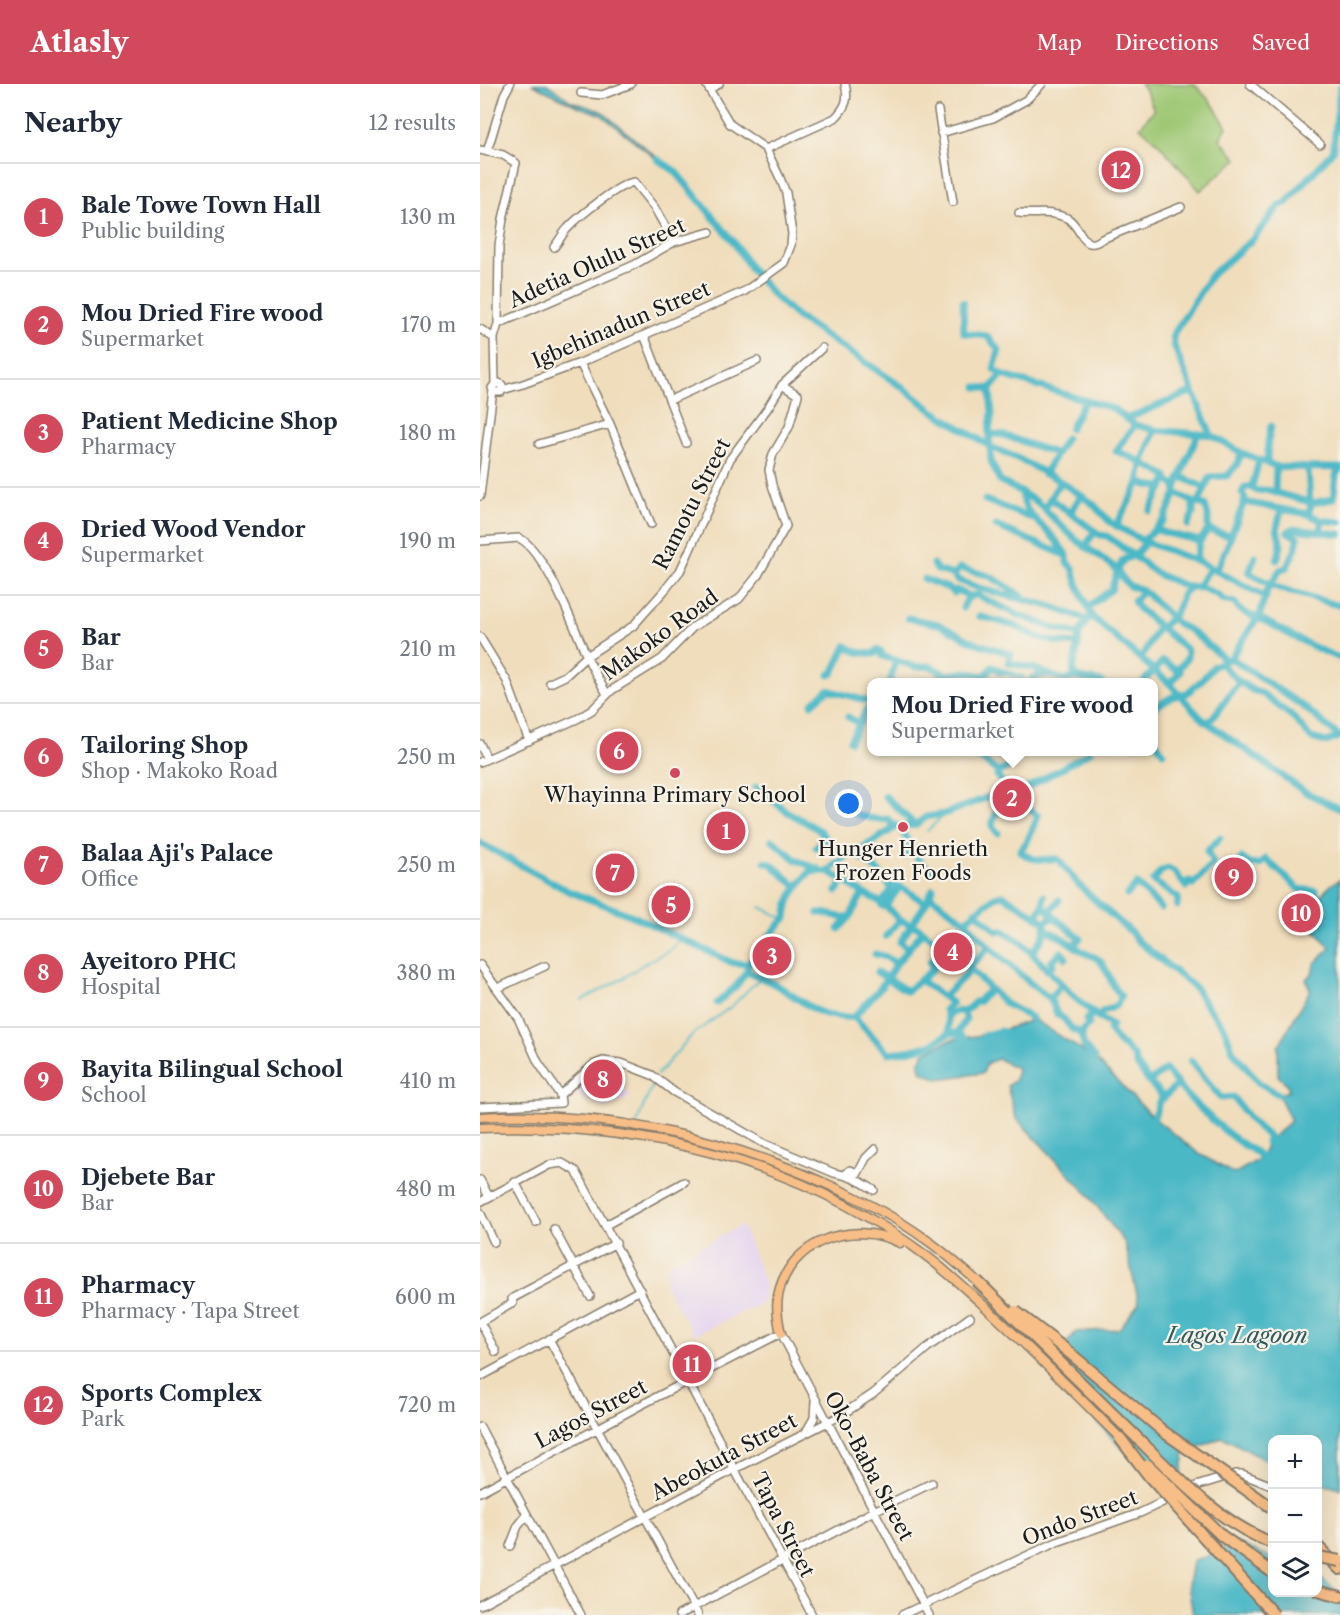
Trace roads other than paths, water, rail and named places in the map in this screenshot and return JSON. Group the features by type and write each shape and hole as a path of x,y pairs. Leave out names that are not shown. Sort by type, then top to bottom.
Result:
{"highway":[{"path":"977,1281 1065,1349 1164,1432 1268,1504"},
{"path":"977,1281 1182,1482 1225,1518 1256,1537 1268,1542"},
{"path":"1120,1438 1222,1536 1268,1569"},
{"path":"1120,1438 1149,1476 1274,1615"},
{"path":"1322,1552 1340,1569"},
{"path":"1322,1558 1340,1561"},
{"path":"1322,1591 1340,1596"}],"main road":[{"path":"480,1117 570,1117 608,1121 665,1130 763,1158 821,1182 900,1222 951,1258 977,1281"},
{"path":"480,1128 543,1127 606,1131 664,1141 742,1162 790,1179 884,1227 928,1257 1044,1362 1120,1438"},
{"path":"781,1333 777,1316 778,1296 786,1275 802,1254 823,1240 848,1233 874,1234 893,1240 928,1257"}],"street":[{"path":"480,496 494,387 499,246 516,163 508,158 484,151 510,84"},
{"path":"581,93 602,95 632,84"},
{"path":"719,84 707,86 730,124 766,150 835,118 847,102 845,84"},
{"path":"941,133 993,118 1026,100 1042,84"},
{"path":"1250,84 1320,144"},
{"path":"938,110 953,202"},
{"name":"Igbehinadun Street","path":"494,387 497,393 580,363 751,287 784,262 792,234 786,193 766,150"},
{"path":"554,247 577,219 613,193 634,182 654,207 674,242"},
{"path":"1019,213 1042,212 1067,218 1078,229 1083,239 1096,243 1181,207"},
{"name":"Adetia Olulu Street","path":"498,324 634,265 674,242 710,232"},
{"path":"480,329 494,338"},
{"path":"644,335 686,443"},
{"name":"Ramotu Street","path":"550,683 566,676 587,656 633,626 680,571 730,459 783,385 822,348"},
{"path":"670,400 757,361"},
{"path":"580,363 610,424 651,524"},
{"name":"Makoko Road","path":"484,760 577,720 592,710 607,694 662,659 693,627 739,599 758,575 786,526 769,470 773,454 789,427 798,395 783,385"},
{"path":"539,444 610,424"},
{"path":"480,541 519,537 532,547 554,584 607,694"},
{"path":"480,637 507,681 529,741"},
{"path":"480,744 484,760"},
{"path":"480,966 518,1018 538,1062 560,1095 561,1103 480,1107"},
{"path":"498,988 545,966"},
{"path":"560,1095 588,1069 600,1062 621,1063 652,1075 674,1092 765,1144 834,1173 846,1174 874,1190"},
{"path":"846,1174 850,1170 858,1173 861,1171 866,1158 875,1149"},
{"name":"Tapa Street","path":"515,1182 549,1165 562,1163 570,1166 583,1180 782,1562 812,1615"},
{"path":"480,1180 489,1197"},
{"path":"480,1202 515,1182 536,1222"},
{"path":"606,1225 684,1182"},
{"path":"480,1212 494,1242"},
{"path":"554,1229 590,1296"},
{"path":"496,1352 480,1322 513,1303 513,1298 616,1243"},
{"path":"480,1377 640,1290"},
{"name":"Abeokuta Street","path":"480,1605 735,1468 847,1412 970,1317"},
{"name":"Lagos Street","path":"480,1492 781,1333"},
{"name":"Oko-Baba Street","path":"781,1333 929,1615"},
{"path":"549,1339 698,1615"},
{"path":"806,1432 814,1418 815,1400"},
{"path":"480,1426 581,1615"},
{"name":"Ondo Street","path":"902,1615 1022,1557 1057,1542 1140,1514 1196,1486 1235,1474 1242,1474 1268,1484"},
{"path":"679,1615 874,1511 932,1484"},
{"path":"510,1546 518,1526 527,1515"}],"water":[{"path":"532,84 547,84 571,101 601,111 665,164 600,114 579,107"},
{"name":"Lagos Lagoon","path":"1340,879 1340,1489 1322,1484 1322,1435 1268,1435 1268,1462 1223,1437 1185,1453 1177,1496 1168,1493 1046,1368 1076,1332 1119,1329 1139,1303 1125,1243 1086,1192 1016,1118 1007,1086 1015,1080 1017,1068 998,1059 987,1063 983,1073 938,1079 922,1072 919,1063 925,1052 950,1040 994,1033 1032,1018 1094,1058 1154,1118 1198,1153 1234,1174 1261,1158 1267,1142 1291,1121 1278,1094 1289,1091 1287,1084 1278,1076 1278,1047 1310,990 1306,979 1312,974 1314,964 1330,948 1308,922 1315,913 1312,904 1322,902 1321,895"},
{"path":"1236,1542 1268,1556 1268,1597 1322,1597 1322,1580 1340,1593 1340,1615 1193,1615 1188,1585 1192,1562 1225,1549"}],"waterway":[{"path":"1340,88 1333,151 1286,203 1280,205 1252,240 1211,275 1173,335 1174,346 1211,435 1242,453 1278,467 1340,468"},
{"path":"657,159 675,171 733,241 751,269 773,295 796,316 902,387 933,411 991,447 1058,480 1092,503 1110,522 1143,541 1164,520 1176,493"},
{"path":"963,302 964,333 987,336 999,350 994,369 1002,375"},
{"path":"977,387 990,389 1002,375 1114,409 1135,425 1155,430 1211,435"},
{"path":"990,389 991,461 1000,481 1023,493 1028,511 1054,538 1067,556 1067,563 1073,568 1092,617 1170,684 1201,718 1305,792 1340,809"},
{"path":"1126,419 1193,391"},
{"path":"1070,429 1085,400"},
{"path":"1135,425 1116,451 1142,462"},
{"path":"1267,463 1271,426"},
{"path":"1116,526 1139,483 1142,463 1155,430"},
{"path":"990,434 1003,435 1055,453"},
{"path":"1198,434 1176,487 1176,493 1193,502 1205,505 1208,530"},
{"path":"1044,474 1066,438"},
{"path":"1199,502 1210,477 1227,476 1236,466 1242,453"},
{"path":"1244,502 1245,498 1242,493 1245,487 1250,487 1253,483 1259,460"},
{"path":"1142,463 1167,476 1166,480 1177,486"},
{"path":"1275,493 1276,466"},
{"path":"1308,468 1310,503"},
{"path":"1158,705 1172,697 1187,693 1214,666 1231,658 1260,614 1267,590 1280,570 1287,567 1296,548 1298,538 1288,532 1292,529 1321,532 1321,520 1308,514 1312,503 1333,499 1336,475 1340,468"},
{"path":"1182,477 1205,488"},
{"path":"1150,511 1166,480"},
{"path":"1139,481 1146,485 1162,487"},
{"path":"1044,509 1060,482"},
{"path":"1250,487 1257,491 1267,490 1312,503"},
{"path":"1022,496 1027,496 1037,502 1075,539 1113,566 1129,586 1147,594 1178,624 1191,631 1226,660"},
{"path":"1070,513 1081,496"},
{"path":"1051,499 1100,535 1107,536 1159,575 1183,585 1203,588 1220,596 1221,599 1235,603 1245,613 1340,658"},
{"path":"985,500 1034,519"},
{"path":"1188,525 1193,514 1193,502"},
{"path":"1216,571 1244,502 1308,514"},
{"path":"1277,560 1281,546 1277,528 1281,510"},
{"path":"1321,520 1340,522"},
{"path":"996,526 1067,556"},
{"path":"1155,529 1200,541 1208,530 1230,536"},
{"path":"1085,547 1095,531"},
{"path":"1321,532 1340,534"},
{"path":"1143,541 1200,562 1266,597"},
{"path":"1200,541 1196,556 1200,562"},
{"path":"1088,607 1111,590 1123,560 1135,555 1146,542"},
{"path":"1255,556 1249,573 1276,587 1340,606"},
{"path":"933,564 937,570 954,575 956,579 977,587 1048,606 1087,620 1092,617"},
{"path":"954,575 960,568 986,575 1022,596"},
{"path":"1198,588 1211,568"},
{"path":"924,579 948,588 954,593 956,590 970,596"},
{"path":"1141,659 1157,629 1161,629 1174,614 1183,593 1191,587"},
{"path":"1143,591 1134,601 1138,608 1188,653 1177,670 1180,672 1170,684"},
{"path":"963,608 971,596 977,595 1018,615 1053,628 1079,634 1087,620"},
{"path":"979,616 1015,626 1035,636 1056,642 1078,644 1079,634"},
{"path":"908,618 938,624 973,642 1011,654 1008,663 1034,668 1047,674"},
{"path":"1075,677 1073,670 1078,644"},
{"path":"829,675 833,673 846,646 857,652 874,654 877,650 882,653 882,656 916,667 930,666 947,675 966,672 985,676 992,667 1000,672 1022,678"},
{"path":"1231,658 1304,707 1340,737"},
{"path":"891,678 896,660"},
{"path":"1147,678 1163,661 1177,670"},
{"path":"1220,663 1240,682 1263,694 1294,718 1311,738 1326,742 1339,737"},
{"path":"1032,678 1047,674 1059,678"},
{"path":"941,678 940,676 947,675"},
{"path":"1072,678 1080,678"},
{"path":"1208,723 1240,682"},
{"path":"812,704 828,690 867,701"},
{"path":"850,741 867,709"},
{"path":"848,717 860,724"},
{"path":"1158,745 1163,752"},
{"path":"977,756 998,772 997,776 1004,785 1009,787"},
{"path":"998,772 1007,768 1018,756"},
{"path":"748,964 786,918 791,897 809,872 828,871 850,854 896,827 915,825 926,817 944,814 991,796 1004,788 1020,792 1083,756"},
{"path":"756,787 786,811 821,831 830,843 854,853"},
{"path":"1020,792 1018,800 1038,816 1027,842 1020,851 1034,859 1058,859 1079,885 1138,941 1195,988 1224,1027 1233,1051 1258,1082 1278,1094"},
{"path":"998,833 992,827 998,810 1006,801 1020,792"},
{"path":"885,796 915,825"},
{"path":"841,805 863,816 888,819 896,827"},
{"path":"927,831 945,814"},
{"path":"899,826 918,859 931,871"},
{"path":"816,847 824,838"},
{"path":"1177,906 1178,898 1153,881 1161,871 1168,868 1175,872 1186,887 1189,881 1193,885 1213,863 1207,851 1220,838"},
{"path":"772,840 796,860 818,869"},
{"path":"480,843 568,891 633,916 733,963 748,964 747,971 777,986 815,1010 832,1016 854,1017 888,1053 925,1047 952,1033 961,1036 967,1046"},
{"path":"904,856 912,849"},
{"path":"855,853 879,872 890,886 901,887 926,903 933,889"},
{"path":"1225,875 1242,858 1252,865 1260,865 1266,859 1299,889 1316,891 1317,897 1312,904"},
{"path":"765,862 771,864 796,886 800,883"},
{"path":"828,871 884,904 900,920 919,928 969,968 1006,1004 1032,1018"},
{"path":"837,891 843,881"},
{"path":"1127,895 1137,884 1161,908"},
{"path":"884,904 896,888"},
{"path":"818,913 849,918 863,893"},
{"path":"929,895 965,921 989,947 1050,998 1057,1014 1072,1029 1081,1033 1084,1046 1094,1058"},
{"path":"965,921 995,897 1003,895 1045,922"},
{"path":"1036,917 1043,905 1044,896"},
{"path":"1032,953 1044,935 1045,922 1050,919 1052,909 1059,900"},
{"path":"909,949 900,942 926,903"},
{"path":"1043,905 1080,938 1075,944"},
{"path":"760,907 785,919"},
{"path":"975,911 997,931 1003,931 1021,942 1073,996 1112,1026 1109,1030 1134,1056 1137,1065 1149,1082 1164,1098"},
{"path":"839,929 849,918"},
{"path":"886,936 900,920"},
{"path":"877,972 907,991 932,970 930,961 939,954 956,930"},
{"path":"1046,930 1098,959 1105,969 1121,996 1116,1005 1103,1011 1098,1017"},
{"path":"854,1017 881,987 922,932"},
{"path":"582,1000 670,950 682,938"},
{"path":"969,968 989,947"},
{"path":"1047,970 1061,952 1066,958"},
{"path":"875,954 886,957 896,964"},
{"path":"932,967 940,960 946,964 953,955"},
{"path":"944,996 971,970"},
{"path":"717,1003 737,985 747,971"},
{"path":"657,1075 692,1035 732,1006 760,978"},
{"path":"920,980 952,1003 945,1010 949,1034"},
{"path":"1050,998 1062,984"},
{"path":"957,1034 966,1019 964,1012 975,1002 980,1001 990,990"},
{"path":"947,1016 956,1011 964,1012"},
{"path":"1082,1035 1089,1024 1086,1020 1094,1013"},
{"path":"984,1039 985,1035 999,1031 1007,1033"},
{"path":"1191,1061 1221,1098 1233,1097 1251,1121 1269,1137 1267,1142"},
{"path":"1149,1082 1166,1069 1207,1115 1261,1157"},
{"path":"637,1124 654,1079"},
{"path":"1154,1118 1159,1102 1178,1084"}],"place":[{"name":"Sports Complex","path":"1121,170"},
{"name":"Tailoring Shop","path":"619,751"},
{"name":"Whayinna Primary School","path":"675,773"},
{"name":"Mou Dried Fire wood","path":"1012,798"},
{"name":"Hunger Henrieth Frozen Foods","path":"903,827"},
{"name":"Bale Towe Town Hall","path":"726,831"},
{"name":"Balaa Aji's Palace","path":"615,873"},
{"name":"Bayita Bilingual School","path":"1234,877"},
{"name":"Bar","path":"671,905"},
{"name":"Djebete Bar","path":"1301,913"},
{"name":"Dried Wood Vendor","path":"953,952"},
{"name":"Patient Medicine Shop","path":"772,956"},
{"name":"Ayeitoro PHC","path":"603,1079"},
{"name":"Pharmacy","path":"692,1364"}]}
